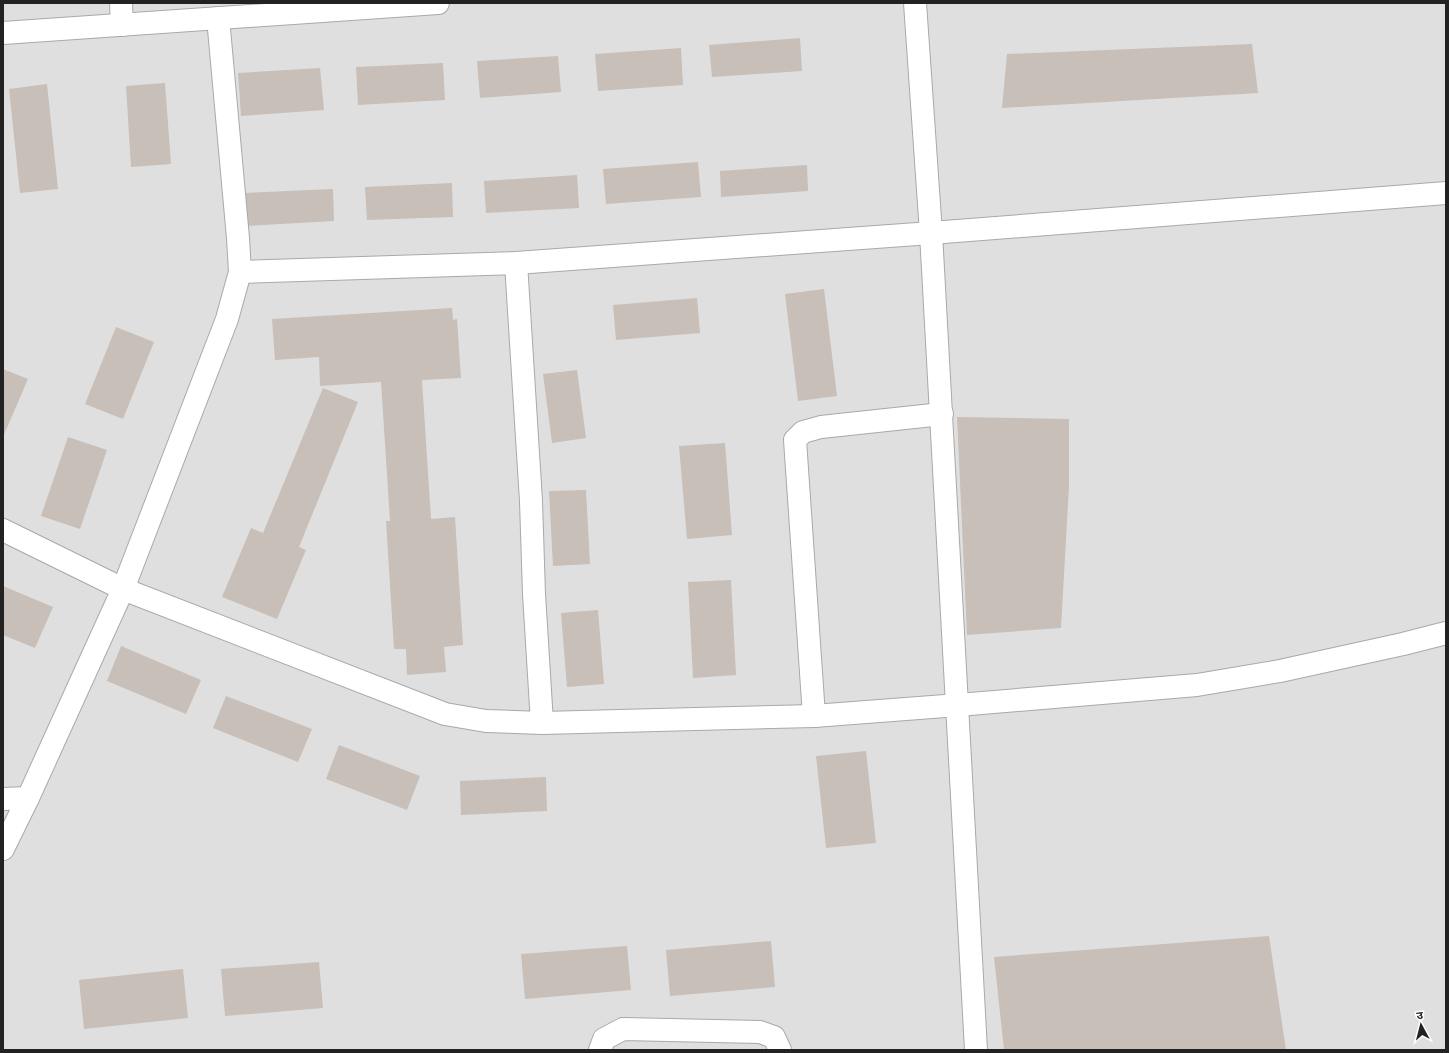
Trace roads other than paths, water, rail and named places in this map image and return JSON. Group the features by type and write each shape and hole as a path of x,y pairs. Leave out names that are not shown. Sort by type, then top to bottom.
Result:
{"street":[{"path":"121,3 122,25"},
{"path":"3,33 380,5 438,3"},
{"path":"915,3 942,414 976,1050"},
{"path":"3,849 28,798 123,589 227,319 240,272 218,18"},
{"path":"240,272 516,263 931,233 1446,193"},
{"path":"516,263 531,501 534,594 542,724"},
{"path":"814,716 795,440 803,432 821,427 942,414"},
{"path":"3,530 123,589 445,714 486,722 542,724 814,716 1196,685 1280,671 1446,633"},
{"path":"3,799 28,798"},
{"path":"600,1050 604,1039 623,1029 760,1032 774,1037 780,1050"}]}
